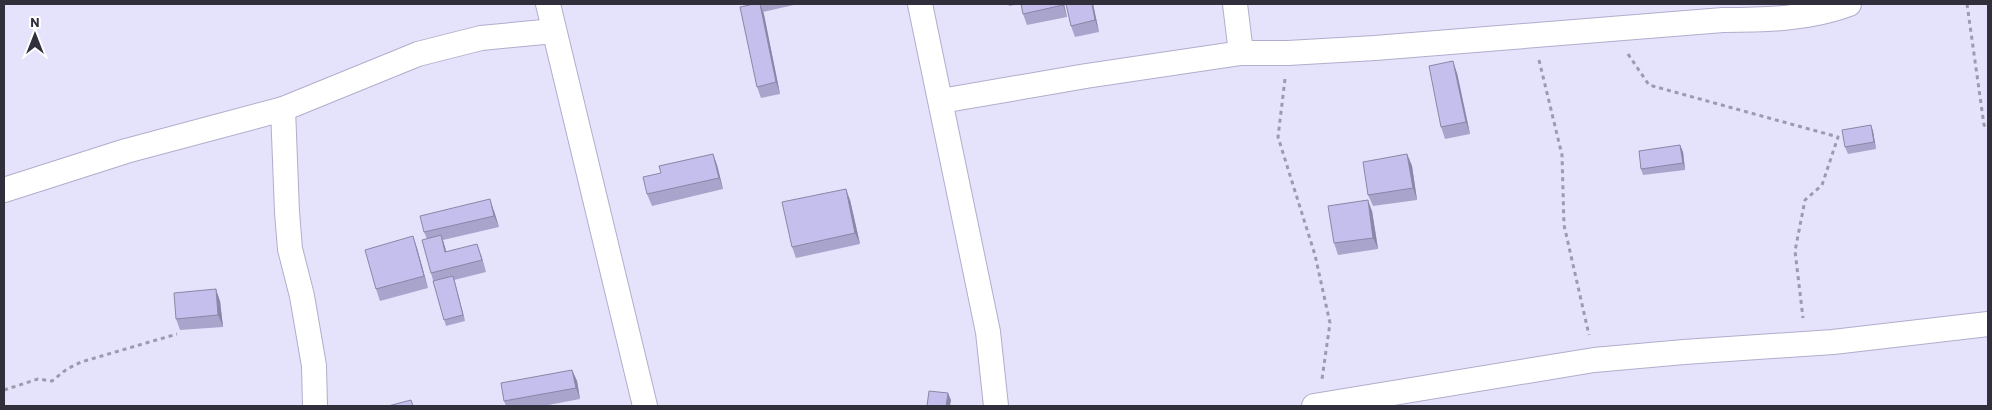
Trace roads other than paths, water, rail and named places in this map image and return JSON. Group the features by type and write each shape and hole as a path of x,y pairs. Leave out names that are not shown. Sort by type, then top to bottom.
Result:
{"street":[{"path":"548,4 645,406"},
{"path":"920,4 988,332 996,406"},
{"path":"1234,4 1241,53"},
{"path":"941,101 1086,76 1241,53 1288,53 1723,20 1777,20 1832,10 1849,4"},
{"path":"4,190 126,151 283,109 418,54 481,38 554,31"},
{"path":"283,109 290,249 302,296 314,366 315,406"},
{"path":"1316,406 1356,402 1594,360 1833,342 1988,324"}]}
